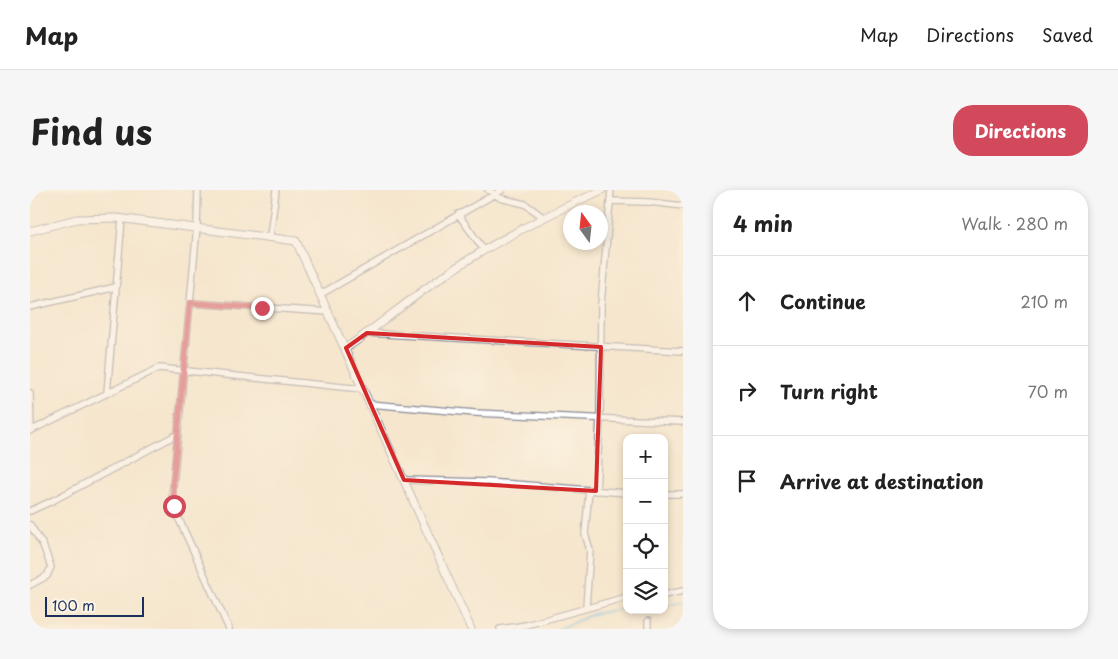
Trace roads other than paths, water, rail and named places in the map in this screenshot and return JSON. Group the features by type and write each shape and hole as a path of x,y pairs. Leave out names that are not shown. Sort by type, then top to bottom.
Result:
{"street":[{"path":"198,190 197,227 172,497 174,506 229,629"},
{"path":"270,236 276,190"},
{"path":"488,190 494,195 524,204 543,217"},
{"path":"321,294 502,190"},
{"path":"346,348 435,282 484,250 543,217 602,190"},
{"path":"596,491 604,260 611,190"},
{"path":"611,201 683,206"},
{"path":"458,214 484,250"},
{"path":"107,393 108,354 122,218"},
{"path":"30,230 77,219 122,218 296,240 471,629"},
{"path":"30,307 116,287"},
{"path":"190,303 329,312"},
{"path":"367,333 683,350"},
{"path":"30,394 31,430 154,369 166,368 184,372 362,389"},
{"path":"369,404 457,412 683,422"},
{"path":"30,511 103,475 178,434"},
{"path":"404,480 488,482 623,493"},
{"path":"586,607 590,550 585,534 589,490"},
{"path":"668,494 683,494"},
{"path":"30,525 43,545 51,567 47,576 30,585"},
{"path":"668,594 683,591"},
{"path":"500,629 526,625 623,598"},
{"path":"648,621 648,629"}],"waterway":[{"path":"668,605 683,602"},
{"path":"559,629 593,614 623,609"}]}
